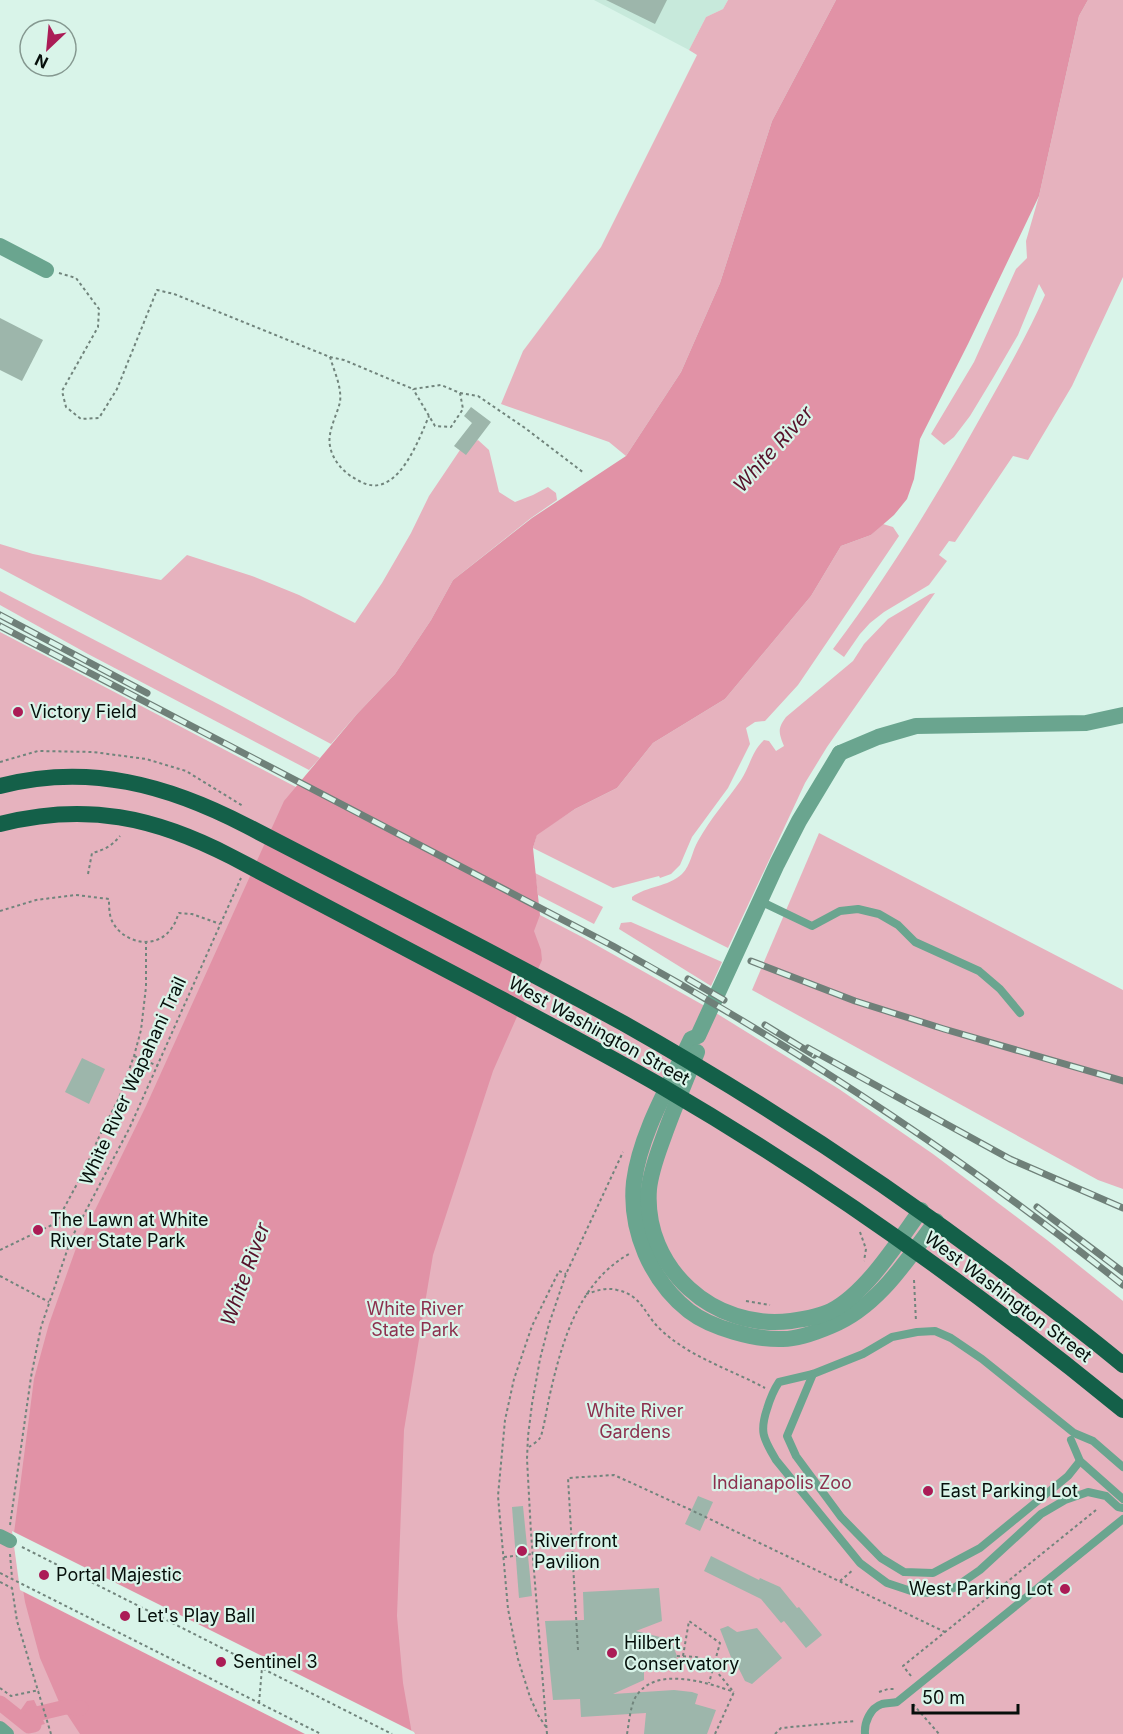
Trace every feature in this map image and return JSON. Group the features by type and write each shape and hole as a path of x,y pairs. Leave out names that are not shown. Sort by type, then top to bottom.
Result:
{"main road":[{"name":"West Washington Street","path":"0,786 27,781 77,777 129,782 182,796 247,825 604,1013 720,1080 838,1154 921,1210 1123,1365"},
{"name":"West Washington Street","path":"0,824 57,815 111,816 142,821 174,830 206,843 543,1021 707,1114 819,1184 914,1250 1015,1325 1123,1410"}],"street":[{"path":"0,246 45,270"},
{"path":"936,1221 887,1285 860,1310 833,1326 785,1340 760,1338 739,1334 697,1316 678,1300 655,1272 642,1245 635,1216 634,1182 644,1143 691,1039 698,1036 799,821 840,753 878,737 916,726 1086,723 1123,715"},
{"path":"698,1036 701,1043 661,1143 649,1189 650,1218 658,1243 679,1278 693,1293 724,1312 758,1322 780,1323 807,1319 831,1311 871,1278 921,1210"},
{"path":"0,1728 8,1734"}],"lane":[{"path":"760,901 813,926 840,911 858,909 879,914 898,925 915,942 979,971 1000,988 1020,1013"},
{"path":"1123,1467 1093,1441 1074,1433 982,1359 951,1338 935,1331 892,1337 863,1354 813,1374 779,1382 773,1392 762,1424 766,1442 776,1460 860,1563 887,1583 914,1592 932,1593 954,1588 980,1570 1041,1514 1070,1498 1088,1492 1106,1496 1118,1507 1123,1508"},
{"path":"813,1374 787,1436 796,1456 841,1517 881,1558 904,1572 933,1573 980,1548 1068,1476 1080,1461"},
{"path":"1071,1440 1080,1461 1123,1498"},
{"path":"865,1734 864,1727 870,1714 880,1704 897,1702 1123,1519"}],"path":[{"path":"45,270 76,278 99,309 98,327 62,391 66,407 81,419 99,418 117,389 157,290 174,294 330,357 344,360 413,390 441,385 460,393 478,396 584,473"},
{"path":"330,357 339,385 340,400 329,444 334,459 350,475 368,485 385,484 400,472 411,455 429,416"},
{"path":"413,390 435,426 451,426 463,409 460,393"},
{"path":"0,762 38,751 93,752 146,759 186,771 243,806"},
{"path":"87,874 92,853 113,844 120,836"},
{"name":"White River Wapahani Trail","path":"12,1578 5,1538 9,1529 31,1377 41,1327 49,1302 71,1239 129,1129 241,879"},
{"path":"0,911 36,900 76,895 109,899 109,912 113,923 121,933 134,941 146,943 164,936 173,927 179,913 198,915 220,924"},
{"path":"0,1250 56,1224 84,1172 119,1098 134,1056 144,1011 146,943"},
{"path":"134,1056 158,1066"},
{"path":"547,1734 533,1554 527,1459 528,1436 540,1359 549,1324 566,1274 625,1148"},
{"path":"547,1728 538,1715 530,1696 518,1659 508,1609 498,1496 505,1420 514,1379 532,1326 559,1271 566,1274"},
{"path":"0,1276 49,1302"},
{"path":"914,1280 916,1324"},
{"path":"586,1294 604,1289 618,1290 633,1296 659,1329 680,1345 773,1392"},
{"path":"578,1650 568,1478 614,1475 945,1632"},
{"path":"914,1679 903,1666 1096,1510"},
{"path":"5,1538 392,1734"},
{"path":"504,1557 533,1554"},
{"path":"0,1573 321,1734"},
{"path":"0,1582 12,1588 17,1621 51,1734"},
{"path":"684,1656 688,1621 720,1643 709,1683"},
{"path":"676,1656 697,1657 713,1666 734,1692"},
{"path":"259,1703 262,1668"},
{"path":"627,1734 634,1700 646,1685 670,1679 709,1683 734,1692"},
{"path":"0,1688 11,1696 39,1690"},
{"path":"875,1694 888,1689 901,1689 939,1734"},
{"path":"715,1734 734,1692"},
{"path":"775,1734 781,1728 855,1721"}],"shaded area":[{"path":"594,0 728,0 723,9 706,17 689,50"}],"green space":[{"path":"728,0 836,0 772,121 720,283 681,372 626,456 609,442 501,404 523,351 601,247 697,55 689,50 706,17 723,9"},
{"path":"1088,0 1123,0 1123,277 1072,386 1028,460 1013,456 955,542 949,541 939,555 947,561 929,585 870,623 844,657 833,649 874,592 931,504 1008,369 1045,295 1039,284 1018,335 993,378 970,416 954,437 944,445 931,434 974,362 1016,269 1027,258 1026,241 1039,196 1079,16"},
{"path":"478,440 489,450 499,492 515,502 548,487 556,493 557,500 453,580 431,620 395,674 331,744 0,568 0,544 33,554 161,580 187,555 252,576 299,595 355,623 382,583 429,496 460,450"},
{"path":"883,524 893,527 899,536 798,685 765,721 755,722 746,728 750,744 728,788 692,837 680,865 671,874 613,888 533,848 537,834 575,809 617,788 653,743 725,699 811,596 841,546 871,535"},
{"path":"0,591 320,758 309,770 0,605"},
{"path":"935,593 827,747 805,783 728,948 632,900 632,897 638,893 670,882 682,874 703,833 741,780 760,744 764,740 769,741 776,751 784,746 780,731 786,717 853,661 864,644 888,619"},
{"name":"White River State Park","path":"0,632 584,938 703,1005 839,1089 933,1154 1123,1301 1123,1734 0,1734"},
{"path":"819,833 1123,990 1123,1189 1098,1180 752,990"},
{"path":"535,873 603,907 594,924 538,895"},
{"path":"631,922 722,962 711,986 619,929 621,923"}],"water":[{"name":"White River","path":"836,0 1088,0 1079,16 1039,196 920,439 914,479 907,499 894,515 871,535 841,546 811,596 725,699 653,743 617,788 575,809 537,835 533,848 540,915 534,931 542,960 493,1071 433,1255 404,1430 397,1616 403,1683 412,1734 80,1734 59,1702 40,1658 25,1602 14,1533 34,1379 49,1324 75,1251 146,1106 284,801 357,714 395,674 431,620 453,580 532,518 626,456 681,372 720,283 772,121"},
{"path":"0,1696 20,1711 27,1701 34,1700 45,1724 29,1728 0,1705"}],"pier":[{"path":"12,1531 415,1734 305,1734 20,1590"}],"building":[{"path":"606,0 667,0 655,24"},
{"path":"0,318 43,340 22,381 0,370"},
{"path":"471,407 491,422 466,455 454,446 472,423 464,416"},
{"path":"82,1058 105,1069 89,1104 65,1092"},
{"path":"698,1496 713,1502 700,1531 685,1524"},
{"name":"Riverfront Pavilion","path":"523,1506 532,1596 519,1598 512,1507"},
{"path":"711,1556 759,1580 760,1578 780,1587 822,1635 806,1648 784,1621 781,1623 761,1599 704,1571"},
{"name":"Hilbert Conservatory","path":"659,1588 662,1621 636,1631 668,1639 677,1656 675,1663 666,1670 644,1666 644,1680 613,1694 674,1690 698,1694 695,1704 716,1710 707,1734 644,1734 646,1713 581,1717 580,1699 553,1700 545,1621 584,1620 583,1592"},
{"path":"728,1626 737,1632 757,1628 782,1658 752,1684 745,1681 738,1667 734,1665 720,1629"}],"waterway":[{"path":"0,1703 29,1726 34,1725 32,1715 66,1707 81,1708"}],"railway":[{"path":"0,615 147,693"},
{"path":"0,626 613,946 680,984 811,1063 939,1148 1123,1285"},
{"path":"751,961 855,1001 1123,1081"},
{"path":"688,979 724,1000"},
{"path":"765,1025 814,1055"},
{"path":"808,1048 1010,1159 1123,1208"},
{"path":"1037,1207 1123,1272"}],"place":[{"name":"Victory Field","path":"18,712"},
{"name":"The Lawn at White River State Park","path":"38,1230"},
{"name":"East Parking Lot","path":"928,1491"},
{"name":"Riverfront Pavilion","path":"522,1551"},
{"name":"Portal Majestic","path":"44,1575"},
{"name":"West Parking Lot","path":"1065,1589"},
{"name":"Let's Play Ball","path":"125,1616"},
{"name":"Hilbert Conservatory","path":"612,1653"},
{"name":"Sentinel 3","path":"221,1662"}],"park label":[{"name":"White River Gardens","path":"635,1421"},
{"name":"Indianapolis Zoo","path":"782,1483"}]}
